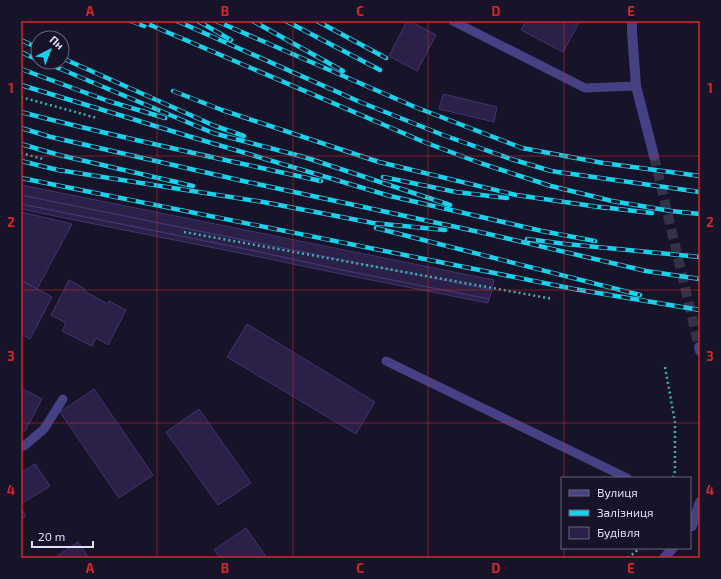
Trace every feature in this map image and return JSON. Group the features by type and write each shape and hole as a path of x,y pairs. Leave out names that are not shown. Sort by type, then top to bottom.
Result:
{"street":[{"path":"632,21 636,86 654,156"},
{"path":"691,526 700,502"},
{"path":"691,526 700,519"},
{"path":"664,558 672,549"}],"lane":[{"path":"453,21 585,88 636,86"},
{"path":"386,361 625,477"},
{"path":"21,447 44,429 63,399"}],"path":[{"path":"21,97 97,118"},
{"path":"21,153 43,159"},
{"path":"184,232 553,299"},
{"path":"665,367 675,422 674,477"},
{"path":"628,558 639,549"}],"building":[{"path":"407,21 410,21 436,35 417,71 389,56"},
{"path":"526,21 580,21 563,52 521,30"},
{"path":"443,94 497,107 494,122 439,109"},
{"path":"21,185 494,280 492,290 21,195"},
{"path":"21,195 492,290 489,299 347,271 246,249 21,204"},
{"path":"21,204 489,299 488,303 114,228 21,209"},
{"path":"21,212 72,224 37,289 21,280"},
{"path":"21,280 52,297 30,339 21,334"},
{"path":"69,280 85,289 84,291 108,304 109,301 126,310 108,345 96,338 92,346 62,331 66,323 51,315"},
{"path":"247,324 375,402 356,434 227,357"},
{"path":"21,388 42,399 25,431 21,429"},
{"path":"94,389 153,475 119,498 60,412"},
{"path":"199,409 251,483 218,505 166,432"},
{"path":"35,464 50,486 21,504 21,473"},
{"path":"21,508 26,516 21,519"},
{"path":"246,528 267,558 220,558 214,550"},
{"path":"78,542 89,558 54,558"}],"tunnel":[{"path":"654,156 699,347"}],"railway":[{"path":"131,21 144,26"},
{"path":"141,21 424,142 480,163 551,186 612,201 671,211 700,214"},
{"path":"177,21 360,102 443,135 511,159 551,171 700,192"},
{"path":"198,21 231,40"},
{"path":"216,21 415,107 522,148 603,163 700,176"},
{"path":"253,21 343,71"},
{"path":"286,21 380,70"},
{"path":"317,21 386,58"},
{"path":"21,40 30,44"},
{"path":"21,52 30,56"},
{"path":"70,62 215,126 244,136"},
{"path":"21,69 108,101 165,118"},
{"path":"63,70 213,133 304,157 450,205"},
{"path":"21,85 390,196 542,231 595,241"},
{"path":"173,91 222,110 379,162 516,195 606,208"},
{"path":"21,112 58,122 321,181"},
{"path":"21,128 51,137 243,181 484,233 646,271 700,279"},
{"path":"21,144 59,155 193,186"},
{"path":"21,161 58,170 263,202 373,223 445,230"},
{"path":"383,177 456,192 507,198"},
{"path":"21,178 574,289 700,310"},
{"path":"601,207 652,213"},
{"path":"376,228 640,295"},
{"path":"527,239 700,257"}]}
